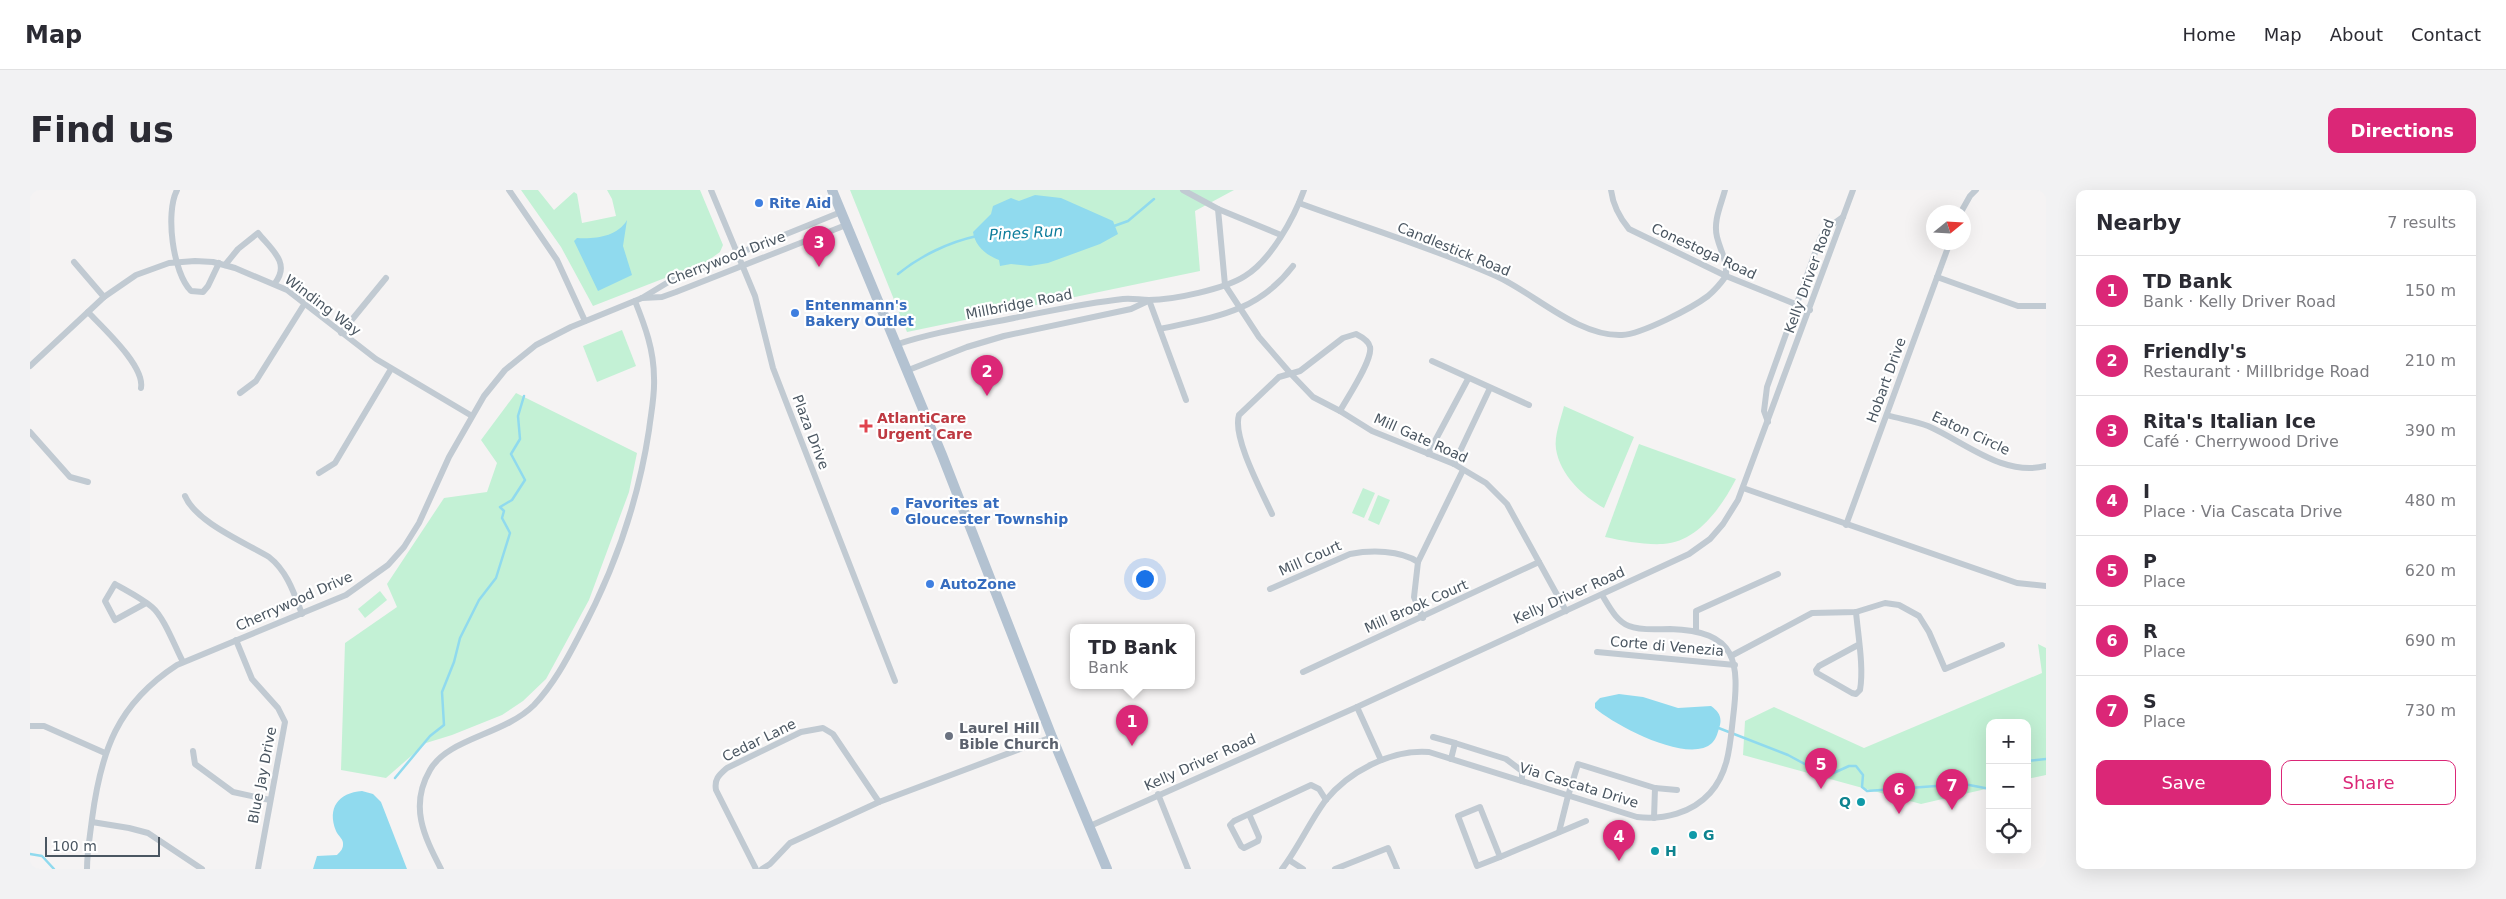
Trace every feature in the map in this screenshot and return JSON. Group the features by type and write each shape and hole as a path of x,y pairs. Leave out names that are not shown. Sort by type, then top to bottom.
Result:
{"main road":[{"path":"832,190 944,460 1052,737 1107,869"}],"street":[{"path":"177,190 170,214 177,262 184,282 191,290 197,293 203,292 222,264 258,233 282,266 280,277 275,283"},
{"path":"509,190 557,260 585,321"},
{"name":"Plaza Drive","path":"711,190 757,305 780,387 895,681"},
{"path":"1183,190 1218,209 1280,235"},
{"name":"Millbridge Road","path":"906,371 967,347 1004,336 1130,309 1149,300 1225,285 1253,270 1280,235 1299,203 1304,190"},
{"name":"Conestoga Road","path":"1611,190 1613,204 1621,220 1629,229 1726,276 1810,310"},
{"path":"1726,190 1716,223 1717,237 1726,261 1726,276"},
{"name":"Kelly Driver Road","path":"1090,826 1602,595 1689,554 1710,539 1723,524 1743,488 1853,190"},
{"path":"1965,205 1976,190"},
{"name":"Candlestick Road","path":"1299,203 1497,276 1573,321 1601,333 1623,335 1644,329 1695,305 1710,295 1726,276"},
{"path":"1218,209 1225,285"},
{"name":"Cherrywood Drive","path":"87,869 97,783 105,752 118,724 141,694 159,678 183,662 302,614 359,587 382,570 399,553 419,524 449,457 494,382 523,354 551,336 642,298 665,284 841,212"},
{"path":"1768,422 1764,411 1767,387 1820,238 1825,230 1843,217"},
{"name":"Cherrywood Drive","path":"642,298 670,294 846,225"},
{"name":"Hobart Drive","path":"1846,526 1947,250"},
{"path":"74,262 104,297"},
{"name":"Winding Way","path":"30,366 104,297 143,271 177,262 222,264 275,283 305,303 341,333 391,369 472,416"},
{"path":"1160,329 1241,309 1276,287 1294,266"},
{"path":"1937,277 2018,306 2046,306"},
{"path":"341,333 386,278"},
{"name":"Mill Gate Road","path":"1225,285 1259,337 1313,397 1372,431 1454,464 1486,483 1507,504 1566,611"},
{"name":"Millbridge Road","path":"896,345 941,332 1082,305 1124,298 1149,300"},
{"path":"1149,300 1186,400"},
{"path":"441,869 423,831 419,813 420,794 431,768 451,749 515,720 533,706 546,691 567,660 591,615 623,538 641,475 654,388 649,339 635,301"},
{"path":"240,393 256,381 305,303"},
{"path":"88,312 136,366 142,377 141,388"},
{"path":"1272,514 1242,442 1237,422 1239,415 1279,377 1300,371 1350,334 1356,334 1366,340 1371,350 1366,364 1340,411"},
{"path":"1432,361 1529,406"},
{"path":"319,473 330,467 338,457 391,369"},
{"path":"1428,454 1468,379"},
{"path":"1454,464 1490,388"},
{"name":"Eaton Circle","path":"1887,415 1926,426 1997,462 2035,468 2046,466"},
{"path":"30,432 70,477 88,482"},
{"path":"1423,618 1414,597 1418,562 1463,470"},
{"path":"1743,488 1846,526 2017,583 2046,586"},
{"path":"184,496 188,504 198,515 269,557 278,565 287,577 302,614"},
{"name":"Mill Court","path":"1270,589 1356,552 1407,554 1418,562"},
{"name":"Mill Brook Court","path":"1304,672 1372,639 1423,618 1539,562"},
{"path":"1696,631 1696,611 1778,574"},
{"path":"146,603 115,620 105,601 115,584 146,603 159,616 183,662"},
{"name":"Via Cascata Drive","path":"1282,869 1326,800 1347,779 1381,760 1422,752 1522,781 1628,815 1654,818 1681,812 1696,805 1708,796 1723,773 1732,727 1738,683 1735,665 1731,656 1718,641 1696,631 1640,629 1628,626 1618,617 1602,595"},
{"path":"1731,656 1812,613 1856,612 1885,602 1899,604 1913,611 1924,623 1945,669 2002,645"},
{"path":"1856,612 1861,681 1859,692 1856,694 1849,692 1817,673 1816,670 1819,666 1858,645"},
{"name":"Blue Jay Drive","path":"236,640 252,679 278,708 285,722 258,869"},
{"name":"Corte di Venezia","path":"1597,652 1735,665"},
{"path":"1357,707 1381,760"},
{"path":"30,734 31,726 44,726 105,752"},
{"name":"Cedar Lane","path":"756,869 716,790 715,783 718,776 726,768 801,732 823,728 832,734 879,802"},
{"path":"762,869 790,843 879,802 1052,737"},
{"path":"1433,737 1455,742 1506,759 1522,771 1522,781"},
{"path":"1451,760 1455,742"},
{"path":"193,751 195,764 229,790 270,800"},
{"path":"1560,832 1578,764 1655,788 1677,790"},
{"path":"1249,814 1259,836 1258,841 1244,848 1241,846 1230,825 1249,814 1311,785 1318,789 1326,800"},
{"path":"1654,818 1655,788"},
{"path":"1158,794 1188,869"},
{"path":"1500,857 1480,807 1458,816 1477,866 1500,857 1586,821"},
{"path":"92,822 148,833 202,869"},
{"path":"1335,869 1388,848 1397,869"},
{"path":"1289,860 1304,869"}],"green space":[{"path":"521,190 538,190 554,210 574,192 577,194 582,223 616,216 612,199 607,190 700,190 723,245 720,252 706,262 593,306 561,247"},
{"path":"850,190 1234,190 1195,211 1200,271 907,332"},
{"path":"622,330 636,366 597,382 583,346"},
{"path":"516,393 637,453 629,492 589,600 546,679 523,701 502,715 426,743 386,778 341,770 345,643 397,607 387,584 444,498 487,492 497,463 481,440"},
{"path":"1564,406 1634,437 1604,508 1574,484 1567,476 1558,459 1556,438"},
{"path":"1639,444 1736,479 1724,500 1707,521 1698,530 1676,542 1656,544 1605,537"},
{"path":"1363,488 1375,493 1364,518 1352,513"},
{"path":"1378,495 1390,500 1379,525 1368,520"},
{"path":"380,591 387,600 365,618 358,609"},
{"path":"2038,644 2046,648 2046,775 2031,778 2031,719 1986,719 1986,789 1921,804 1743,755 1745,721 1774,707 1864,748 2042,673"}],"water":[{"path":"1035,195 1061,198 1113,221 1118,234 1100,244 1048,263 1030,266 1011,264 1000,266 999,260 986,253 979,246 973,232 991,214 993,206 1011,198 1019,201"},
{"path":"627,220 623,246 632,275 598,291 574,241 577,238 605,236 618,230"},
{"path":"1619,694 1643,697 1678,708 1711,706 1720,716 1720,725 1716,737 1712,743 1701,749 1670,746 1652,740 1618,724 1595,708 1595,703 1600,698"},
{"path":"362,791 373,794 381,802 407,869 313,869 317,856 337,855 342,848 343,841 336,831 333,815 337,803 347,795"}],"waterway":[{"name":"Pines Run","path":"1114,226 1128,221 1154,199"},
{"name":"Pines Run","path":"898,274 935,250 977,236"},
{"path":"395,778 430,736 444,725 442,692 454,662 460,638 479,600 496,578 510,533 502,518 504,511 500,507 512,500 525,480 511,454 520,439 518,416 524,396"},
{"path":"1716,727 1788,755 1827,776 1849,766 1856,766 1863,775 1862,787 1867,791 1964,784 1986,788"},
{"path":"2031,761 2046,759"},
{"path":"30,854 42,856 54,869"}],"place":[{"name":"Rite Aid","path":"759,203"},
{"name":"Rita's Italian Ice","path":"819,267"},
{"name":"Entenmann's Bakery Outlet","path":"795,313"},
{"name":"Friendly's","path":"987,396"},
{"name":"AtlantiCare Urgent Care","path":"866,426"},
{"name":"Favorites at Gloucester Township","path":"895,511"},
{"name":"AutoZone","path":"930,584"},
{"name":"Laurel Hill Bible Church","path":"949,736"},
{"name":"TD Bank","path":"1132,746"},
{"name":"P","path":"1821,789"},
{"name":"Q","path":"1861,802"},
{"name":"S","path":"1952,810"},
{"name":"R","path":"1899,814"},
{"name":"G","path":"1693,835"},
{"name":"H","path":"1655,851"},
{"name":"I","path":"1619,861"}]}
